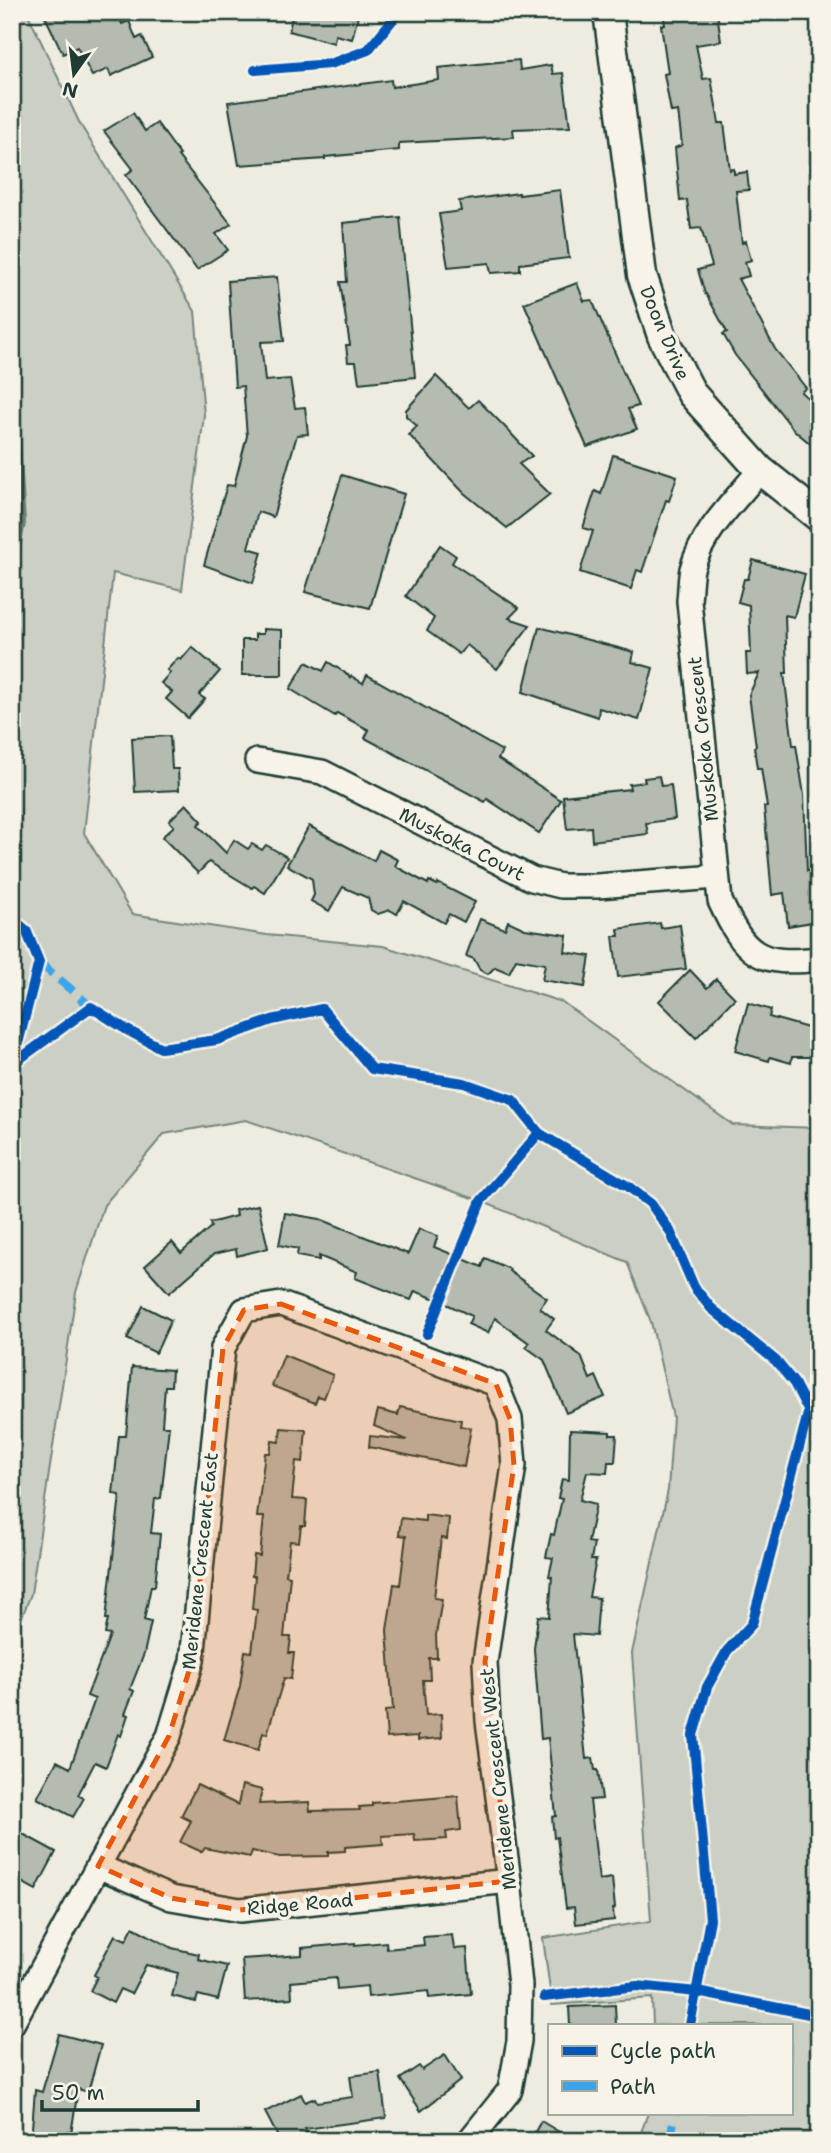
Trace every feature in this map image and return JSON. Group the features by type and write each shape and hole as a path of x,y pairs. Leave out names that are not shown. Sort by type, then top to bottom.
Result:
{"street":[{"name":"Doon Drive","path":"608,12 642,275 662,336 692,394 761,470 819,517"},
{"name":"Muskoka Crescent","path":"761,470 707,536 692,569 689,601 717,877 720,901 732,926 754,954 788,962 819,959"},
{"name":"Muskoka Court","path":"257,761 322,772 532,879 561,886 597,886 717,877"},
{"name":"Meridene Crescent East","path":"12,2024 169,1736 192,1661 223,1348 244,1310 281,1304 360,1334"},
{"name":"Meridene Crescent West","path":"360,1334 496,1384 510,1419 514,1465 485,1662 488,1721 520,1985 519,2041 510,2090 469,2141"},
{"name":"Ridge Road","path":"98,1866 171,1898 240,1910 509,1881"}],"highlighted area":[{"path":"281,1304 496,1384 510,1419 514,1465 485,1662 509,1881 240,1910 171,1898 98,1866 169,1736 192,1661 223,1348 244,1310"}],"shaded area":[{"path":"12,12 27,12 80,124 195,311 204,415 182,590 113,573 84,833 132,914 267,935 383,946 562,1002 733,1125 819,1128 819,2141 638,2141 648,2114 792,2114 792,2024 653,2024 652,1998 552,2005 543,1938 651,1921 632,1653 668,1490 673,1417 651,1322 627,1262 481,1201 246,1120 164,1134 104,1205 76,1292 31,1594 12,1642"}],"building":[{"path":"43,12 117,12 122,24 129,21 136,39 142,36 152,57 111,76 108,69 92,76 77,47 63,54"},
{"path":"293,12 359,12 352,39 335,35 334,43 289,31"},
{"path":"663,12 717,12 721,41 696,45 703,79 711,78 719,123 724,123 730,170 734,169 734,174 747,172 749,190 736,191 742,243 746,241 751,260 745,262 749,276 738,279 775,349 806,388 801,392 819,408 819,451 794,430 735,355 723,334 727,332 705,294 698,270 712,266 701,228 691,229 687,200 680,201 675,148 682,145 678,111 671,112 664,74 668,73 661,25 665,25"},
{"path":"519,60 520,70 551,65 553,74 563,73 570,127 513,129 514,137 399,143 399,150 239,165 228,102 391,80 392,87 439,80 438,68"},
{"path":"133,113 145,131 157,123 180,155 178,156 231,224 216,234 228,250 197,270 126,175 133,169 104,131"},
{"path":"560,190 569,258 520,264 520,271 491,273 489,263 448,267 439,214 461,211 459,201"},
{"path":"400,217 415,377 359,383 356,362 348,362 346,345 350,345 340,282 347,282 343,223"},
{"path":"277,277 284,341 261,342 265,381 290,379 295,408 305,407 308,434 297,435 273,517 258,512 248,548 262,552 253,583 204,565 227,485 234,486 247,436 243,386 235,387 228,281"},
{"path":"577,283 584,301 592,300 638,406 628,409 637,429 587,447 524,303"},
{"path":"436,376 469,408 478,400 504,426 532,456 519,464 550,494 507,528 464,493 409,435 417,426 406,416 406,410"},
{"path":"613,455 677,476 669,501 666,500 642,572 637,570 631,589 580,572 593,531 583,528 595,491 601,494"},
{"path":"342,475 404,494 370,608 305,592"},
{"path":"440,545 456,556 452,563 519,608 509,618 530,625 497,669 467,645 459,654 427,631 434,618 406,596"},
{"path":"753,560 805,574 794,617 785,615 787,673 784,673 793,745 796,745 804,795 807,871 819,869 819,919 788,926 784,893 772,895 764,807 767,807 761,768 757,768 749,695 759,673 747,674 746,653 751,653 749,605 738,602"},
{"path":"539,627 634,652 632,662 653,668 639,720 599,708 598,717 523,692"},
{"path":"263,629 282,630 282,675 242,675 242,640 255,640 255,634 263,634"},
{"path":"192,647 220,671 199,695 205,699 188,718 166,699 172,692 161,683 170,673 167,670 178,658 181,660"},
{"path":"306,662 323,671 328,662 350,676 349,678 351,676 363,683 367,675 502,751 498,759 561,800 539,833 487,799 485,802 365,738 369,730 337,713 335,716 290,689"},
{"path":"170,736 172,769 178,769 179,790 135,792 132,738"},
{"path":"659,776 661,786 671,785 675,819 646,823 648,834 592,841 591,827 567,829 563,796 630,789 629,784 645,782 644,778"},
{"path":"186,804 202,821 198,825 226,853 234,840 248,849 252,844 262,850 266,845 287,857 265,893 209,862 198,873 162,837 174,826 169,821"},
{"path":"309,826 374,861 379,850 398,860 395,866 428,884 429,881 437,885 438,883 475,902 464,922 449,914 444,923 404,901 397,914 390,910 378,914 371,910 368,898 343,887 329,911 311,901 314,895 312,879 287,865"},
{"path":"480,919 505,929 508,921 525,929 567,935 565,952 590,956 585,987 542,980 545,964 516,959 509,973 495,967 488,974 480,970 474,959 466,956"},
{"path":"660,923 661,928 680,925 686,969 618,977 613,936 619,936 618,929"},
{"path":"690,970 707,988 716,979 735,998 696,1038 659,1001"},
{"path":"748,1003 771,1010 769,1017 819,1031 819,1057 792,1057 791,1063 770,1057 769,1061 735,1051"},
{"path":"258,1205 268,1248 237,1256 236,1249 214,1254 169,1293 145,1266 172,1242 181,1253 211,1227 210,1223 236,1216 235,1210"},
{"path":"285,1213 320,1219 408,1254 419,1229 438,1236 434,1247 482,1267 485,1258 510,1269 509,1271 547,1298 540,1308 554,1319 546,1330 581,1356 590,1379 596,1376 605,1397 566,1413 544,1360 526,1347 529,1343 495,1318 488,1333 468,1324 472,1316 438,1300 415,1291 411,1300 355,1278 357,1272 319,1256 319,1260 297,1256 298,1249 279,1245"},
{"path":"143,1306 171,1320 156,1353 127,1339"},
{"path":"284,1355 333,1375 324,1398 318,1396 315,1403 272,1386"},
{"path":"132,1367 172,1370 171,1386 165,1386 162,1426 169,1426 161,1498 155,1499 151,1533 160,1534 155,1586 151,1586 144,1620 151,1622 144,1654 130,1689 134,1691 125,1714 128,1715 121,1736 118,1734 106,1767 95,1762 78,1795 84,1798 73,1817 37,1798 57,1761 70,1768 95,1699 87,1696 110,1635 105,1634 106,1619 120,1495 113,1494 119,1436 126,1436"},
{"path":"400,1407 461,1420 460,1426 471,1428 464,1467 369,1447 370,1436 407,1440 374,1426 378,1410 398,1415"},
{"path":"281,1428 306,1430 303,1462 296,1461 292,1499 307,1500 305,1526 301,1526 299,1542 290,1541 286,1575 290,1576 284,1637 291,1637 289,1653 294,1653 291,1679 284,1678 267,1734 263,1733 258,1750 224,1740 240,1686 245,1651 252,1652 257,1610 252,1609 255,1576 252,1576 254,1555 260,1556 264,1517 257,1517 265,1453 270,1453 272,1441 279,1442"},
{"path":"570,1430 610,1432 610,1435 617,1435 615,1462 608,1462 607,1473 587,1472 580,1500 596,1504 588,1542 594,1543 591,1560 596,1560 589,1597 599,1598 596,1636 573,1634 586,1759 593,1758 595,1770 598,1770 602,1799 590,1800 599,1880 612,1878 614,1920 576,1924 574,1907 566,1908 557,1837 554,1838 552,1817 556,1816 548,1738 541,1739 534,1649 538,1616 549,1617 552,1577 549,1576 553,1558 546,1557 562,1499 558,1498 562,1479 569,1480"},
{"path":"425,1515 449,1518 447,1539 441,1538 434,1598 442,1599 436,1635 437,1658 429,1658 430,1680 423,1680 426,1715 441,1714 442,1738 387,1738 385,1711 393,1710 387,1630 394,1584 400,1585 406,1536 399,1535 401,1518 425,1521"},
{"path":"197,1785 238,1805 242,1785 262,1790 259,1804 309,1802 310,1811 360,1810 359,1807 372,1806 372,1803 458,1796 461,1830 446,1832 447,1839 415,1841 414,1834 382,1836 383,1844 345,1847 345,1851 328,1852 328,1856 279,1857 252,1851 250,1857 205,1848 202,1852 180,1842 191,1821 181,1816"},
{"path":"21,1833 56,1852 36,1890 12,1877 12,1849"},
{"path":"133,1927 172,1948 199,1954 198,1959 227,1966 218,2000 198,1995 196,2002 172,1996 178,1973 146,1965 131,1994 120,1989 113,2003 90,1991 97,1977 94,1975 115,1935 126,1940"},
{"path":"452,1935 454,1949 467,1948 471,1994 429,1998 428,1991 368,1997 367,1986 337,1989 336,1978 291,1982 292,1998 245,2001 242,1959 302,1955 302,1948 355,1943 386,1942 387,1949 424,1945 423,1937"},
{"path":"615,2005 616,2024 570,2024 569,2007"},
{"path":"59,2034 101,2045 88,2092 78,2089 70,2141 31,2141 35,2090 42,2092"},
{"path":"445,2055 461,2080 421,2111 400,2079 419,2066 422,2070"},
{"path":"380,2072 386,2118 305,2129 311,2141 280,2141 265,2112 301,2094 305,2102 315,2098 317,2102 353,2097 350,2076"},
{"path":"541,2121 574,2141 530,2141"}],"waterway":[{"path":"12,347 23,523 12,574"}],"marked path":[{"path":"39,962 91,1007"},
{"path":"670,2141 675,2114"}],"cycle path":[{"path":"255,70 330,64 368,50 399,12"},
{"path":"12,918 26,930 39,962 12,1067"},
{"path":"14,1063 91,1007 161,1048 217,1040 272,1020 322,1009 372,1069 464,1083 513,1100 539,1133 629,1187 651,1204 670,1231 694,1287 711,1308 776,1361 794,1383 819,1431"},
{"path":"427,1334 481,1201 539,1133"},
{"path":"690,2024 710,1919 693,1735 707,1687 727,1651 752,1624 809,1410 819,1347"},
{"path":"544,1997 637,1986 697,1992 819,2016"}]}
